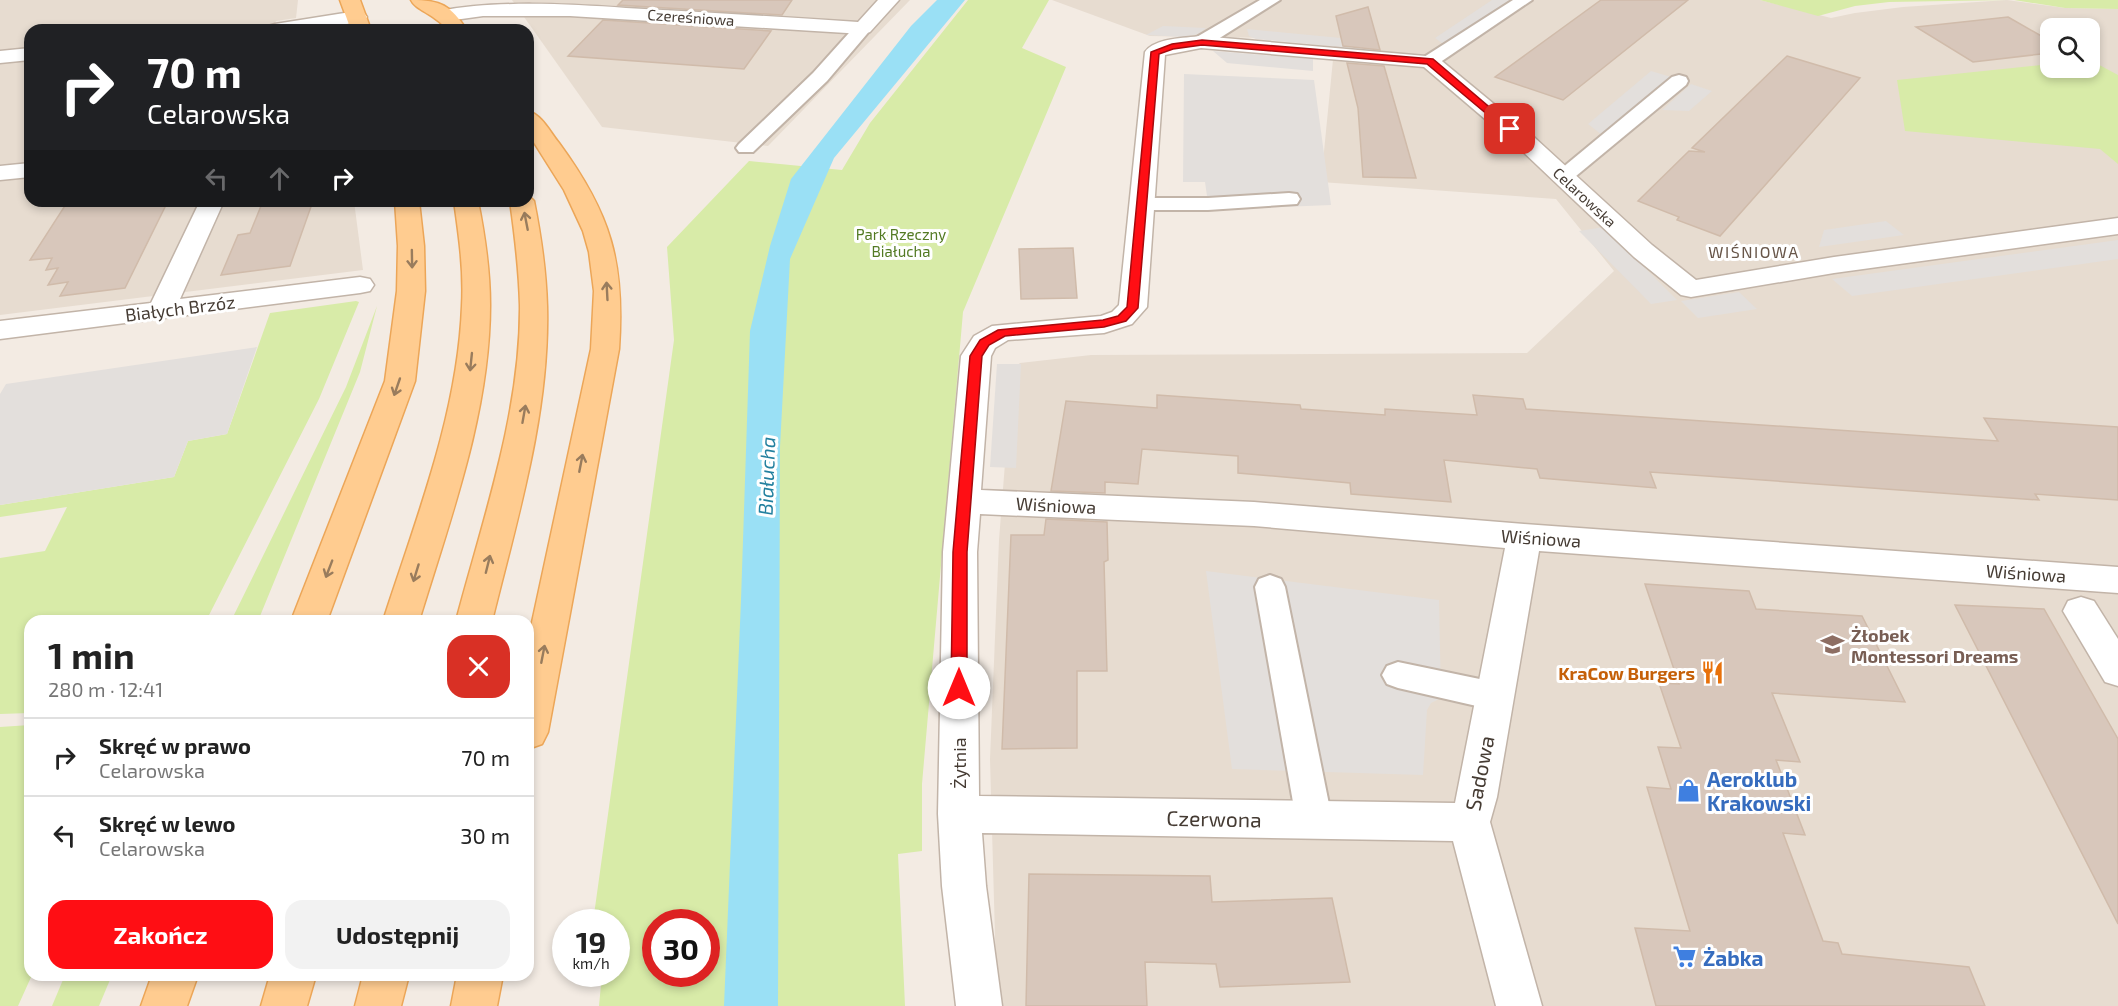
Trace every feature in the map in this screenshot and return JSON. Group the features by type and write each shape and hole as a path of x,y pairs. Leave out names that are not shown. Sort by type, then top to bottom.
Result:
{"main road":[{"path":"419,0 452,23"},
{"path":"419,0 421,20 424,24"},
{"path":"534,125 571,179 592,222 606,270 608,312 605,349 534,702"},
{"path":"311,615 400,381 409,329 412,265 407,207"},
{"path":"403,615 446,477 470,369 474,326 475,258 467,207"},
{"path":"476,615 512,472 528,392 534,320 532,253 523,207"},
{"path":"164,1006 173,981"},
{"path":"284,1006 291,981"},
{"path":"378,1006 384,981"},
{"path":"474,1006 479,981"}],"street":[{"path":"863,28 889,0"},
{"name":"Czereśniowa","path":"452,23 483,10 570,10 863,28"},
{"path":"325,24 359,19"},
{"path":"1142,204 1155,52 1172,46 1202,42 1430,61"},
{"path":"0,57 24,55"},
{"name":"Celarowska","path":"1430,61 1563,177 1643,251 1691,289 1834,265 2118,226"},
{"path":"0,173 24,171"},
{"name":"Żytnia","path":"979,1006 964,886 959,814 960,552 976,356 984,342 1002,332 1104,324 1122,318 1132,308 1142,204"},
{"path":"161,310 209,207"},
{"name":"Białych Brzóz","path":"0,330 360,285"},
{"name":"Wiśniowa","path":"964,501 1254,514 1524,537 2118,580"},
{"name":"Sadowa","path":"1519,1006 1469,822 1477,796 1524,537"},
{"path":"2081,611 2118,671"},
{"name":"Czerwona","path":"959,814 1469,822"}],"lane":[{"path":"1202,42 1272,0"},
{"path":"1430,61 1524,0"},
{"path":"746,148 820,77 863,28"},
{"path":"1563,177 1679,81"},
{"path":"1142,204 1208,204 1289,199"},
{"path":"1270,587 1314,819"},
{"path":"1398,675 1494,696"}],"shaded area":[{"path":"0,0 298,0 296,18 276,21 275,24 24,24 24,207 355,207 363,270 0,315"},
{"path":"512,0 910,0 768,146 602,127 534,31 534,24 529,24"},
{"path":"1052,0 1760,0 1831,18 1903,7 2007,0 2065,8 2118,9 2118,1006 997,1006 990,759 999,540 1012,374 1016,366 1020,363 1091,355 1527,353 1614,271 1556,199 1321,182 1335,39 1150,36"},
{"path":"1492,0 1510,0 1443,44 1435,38"},
{"path":"1163,26 1206,28 1198,34 1184,37 1146,35"},
{"path":"1247,29 1341,38 1371,50 1256,39 1249,36"},
{"path":"1213,51 1313,59 1313,71 1227,63"},
{"path":"1651,71 1671,77 1602,135 1588,124"},
{"path":"1184,74 1314,80 1331,205 1209,210 1205,182 1183,182"},
{"path":"1691,84 1712,91 1689,111 1662,110"},
{"path":"1886,221 1904,235 1819,247 1824,230"},
{"path":"1604,227 1677,300 1651,304 1579,231"},
{"path":"2118,240 2118,259 1852,296 1832,279"},
{"path":"1739,292 1757,309 1698,318 1681,301"},
{"path":"257,347 227,434 188,441 174,477 0,505 0,394 6,384"},
{"path":"997,364 1021,364 1016,468 990,467"},
{"path":"1206,571 1439,600 1441,698 1431,703 1427,710 1423,775 1232,769"}],"green space":[{"name":"Park Rzeczny Białucha","path":"968,0 1049,0 1022,48 1066,67 963,312 922,784 922,851 898,854 905,1006 599,1006 601,987 630,987 630,909 595,909 674,340 667,247 749,161 842,170 870,123"},
{"path":"1760,0 2007,0 1889,2 1855,6 1818,16"},
{"path":"2014,0 2118,0 2118,9 2065,8"},
{"path":"2040,65 2040,78 2100,78 2100,65 2118,75 2118,164 2100,149 1905,131 1897,80"},
{"path":"359,302 319,399 209,615 24,615 24,713 0,714 0,558 45,551 67,507 0,517 0,505 174,477 188,441 227,434 270,313"},
{"path":"377,306 360,372 260,615 234,615 346,387"},
{"path":"24,725 24,981 29,981 18,1006 0,1006 0,727"},
{"path":"62,981 109,981 99,1006 52,1006"}],"water":[{"name":"Białucha","path":"937,0 965,0 834,158 790,259 780,447 778,1006 724,1006 750,331 770,246 791,179 911,26"}],"building":[{"path":"623,0 792,0 782,15 618,5"},
{"path":"1601,0 1688,0 1563,100 1495,77"},
{"path":"1368,7 1380,50 1343,46 1336,16"},
{"path":"2008,17 2040,35 2040,54 1973,62 1916,27"},
{"path":"603,20 771,31 744,69 568,56"},
{"path":"1787,56 1860,78 1720,236 1677,220 1679,217 1638,201 1689,151 1705,152 1692,148"},
{"path":"1347,63 1384,66 1416,178 1363,177 1358,108"},
{"path":"64,207 165,207 125,288 60,296 68,282 48,285 58,268 46,270 52,258 30,260"},
{"path":"261,207 311,207 290,266 221,275 238,235 250,233"},
{"path":"1073,248 1077,298 1021,299 1019,249"},
{"path":"1157,395 1300,405 1301,409 1385,415 1385,409 1477,415 1473,395 1523,399 1526,409 1998,441 1984,418 2118,427 2118,500 2035,494 2039,500 1650,472 1656,488 1540,478 1537,469 1444,460 1451,502 1351,494 1350,483 1238,473 1238,456 1142,449 1138,484 1105,482 1105,493 1051,491 1066,401 1157,408"},
{"path":"1046,519 1107,522 1108,560 1104,562 1107,671 1077,671 1077,748 1002,749 1011,535 1044,535"},
{"path":"1645,584 1749,591 1756,609 1862,616 1905,702 1772,693 1800,762 1776,760 1805,835 1783,833 1823,941 1838,943 1842,954 1969,967 1985,1006 1656,1006 1635,928 1690,931 1647,787 1671,789 1658,747 1681,748 1659,683 1679,684"},
{"path":"1955,605 2044,609 2118,739 2118,924"},
{"path":"1029,874 1210,876 1212,902 1332,898 1350,982 1220,987 1216,964 1145,962 1147,1006 1026,1006"}],"place":[{"name":"Żłobek Montessori Dreams","path":"1833,645"},
{"name":"KraCow Burgers","path":"1713,673"},
{"name":"Aeroklub Krakowski","path":"1689,790"},
{"name":"Żabka","path":"1685,957"}],"district":[{"name":"WIŚNIOWA","path":"1754,251"}],"route":[{"path":"959,688 960,552 976,356 984,342 1002,332 1104,324 1122,318 1132,308 1155,52 1172,46 1202,42 1430,61 1510,129"}]}
